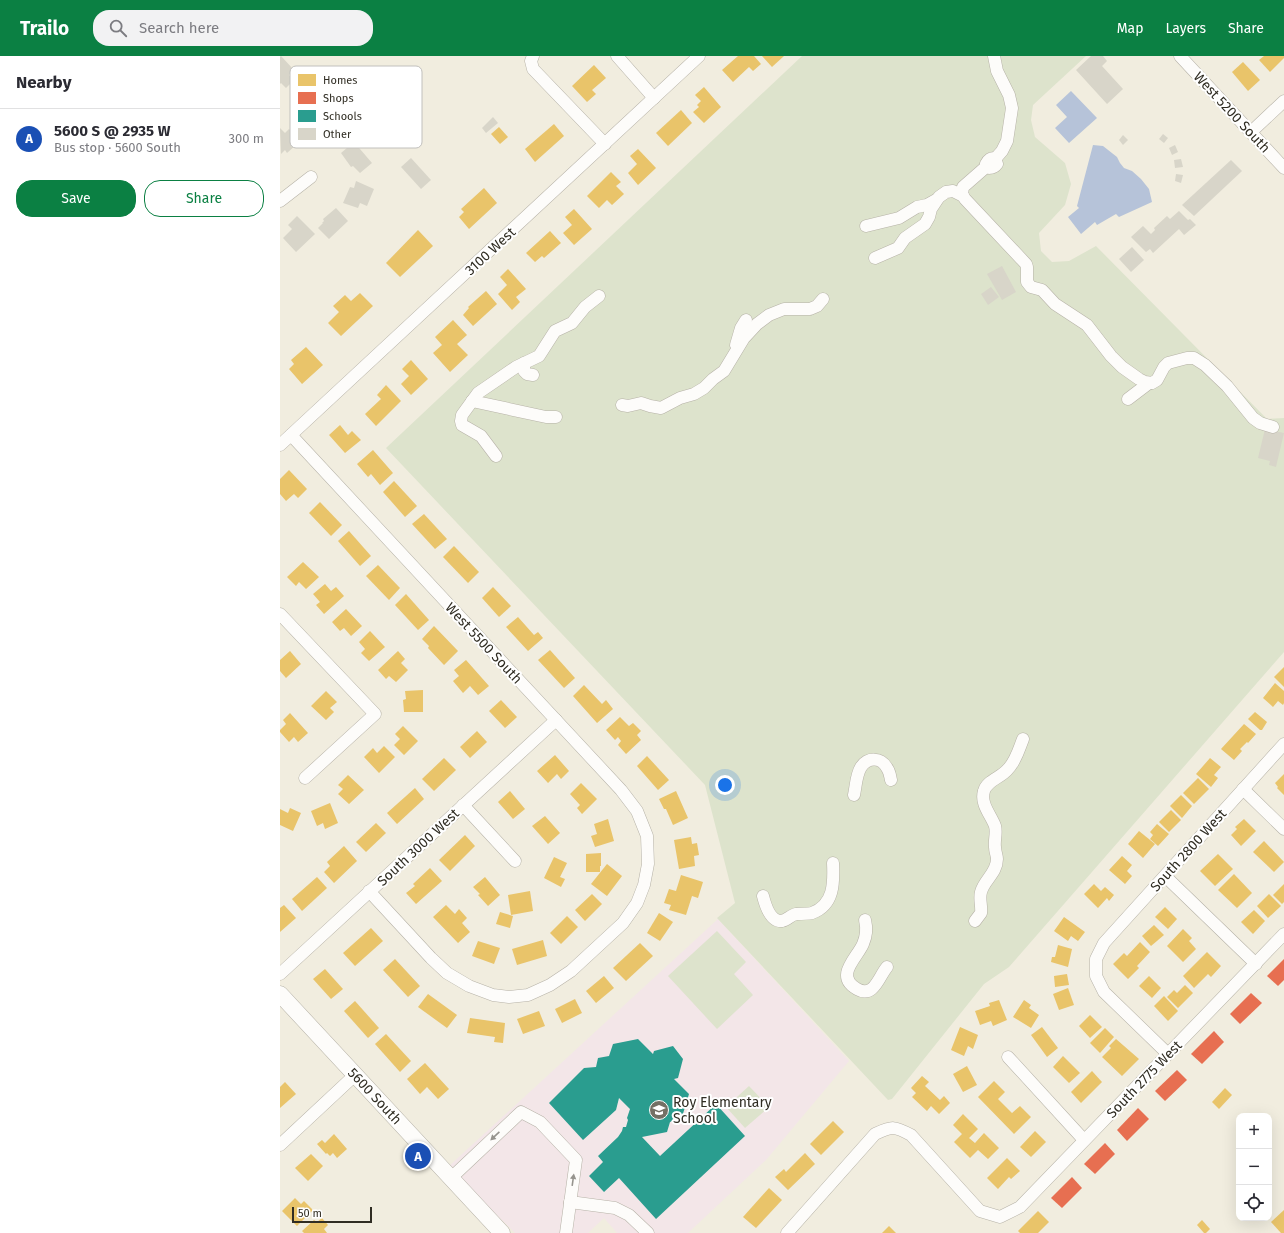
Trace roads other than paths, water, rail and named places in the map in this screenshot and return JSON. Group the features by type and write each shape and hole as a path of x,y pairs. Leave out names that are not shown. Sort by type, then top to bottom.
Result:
{"main road":[{"name":"5600 South","path":"280,994 502,1233"}],"street":[{"path":"533,56 531,61 533,69 605,144"},
{"path":"617,56 654,98"},
{"name":"3100 West","path":"280,445 699,56"},
{"path":"875,258 898,248 909,235 925,224 929,217 932,204 942,194 960,191 1002,151 1007,140 1012,108 1009,95 997,71 994,56"},
{"name":"West 5200 South","path":"1180,56 1284,168"},
{"path":"1251,132 1284,101"},
{"path":"280,201 311,177"},
{"path":"960,191 1026,264 1027,282 1031,287 1042,290 1055,304 1086,325 1117,366 1149,383"},
{"path":"866,226 899,218 916,207 932,204"},
{"path":"496,456 481,436 462,425 461,418 472,401 485,388 516,367 539,356 555,331 572,323 585,307 599,296"},
{"path":"622,405 628,406 641,403 661,408 680,398 694,394 704,388 729,366 745,328 773,312 789,308 810,308 817,306 823,299"},
{"path":"1128,399 1149,383 1157,380 1168,363 1187,358 1194,358 1205,365 1227,386 1253,418 1260,423 1273,427"},
{"path":"524,364 524,371 527,374 534,375"},
{"path":"472,401 546,417 556,417"},
{"name":"West 5500 South","path":"291,435 621,790 637,811 647,836 648,864 644,886 637,903 623,923 571,971 550,985 528,995 509,997 493,996 469,986 448,973 431,958 369,891"},
{"path":"281,618 375,714 306,778"},
{"name":"South 3000 West","path":"280,974 556,720"},
{"path":"975,921 981,913 981,891 991,876 997,862 995,848 995,826 986,808 983,793 990,782 1000,777 1009,768 1023,739"},
{"name":"South 2800 West","path":"1168,1054 1104,992 1096,976 1096,959 1104,943 1284,744"},
{"path":"854,795 859,772 862,766 870,760 878,760 883,763 889,770 891,780"},
{"path":"1243,789 1284,829"},
{"path":"463,805 515,861"},
{"path":"763,896 768,910 776,920 782,921 794,915 812,913 820,909 830,897 834,886 833,863"},
{"path":"1165,876 1256,964"},
{"path":"865,920 866,937 861,948 850,963 848,969 848,979 855,988 860,991 870,990 874,988 887,967"},
{"name":"South 2775 West","path":"788,1233 875,1134 890,1127 898,1128 911,1135 980,1211 1000,1217 1020,1207 1284,934"},
{"path":"1008,1057 1084,1140"},
{"path":"280,1145 355,1075"},
{"path":"450,1178 521,1112 540,1122 576,1160 566,1233"},
{"path":"570,1202 615,1208 629,1215 648,1233"}],"water":[{"path":"1071,91 1097,118 1069,143 1055,128 1067,117 1056,105"},
{"path":"1093,145 1103,146 1117,157 1124,168 1132,171 1141,179 1149,189 1152,202 1119,217 1116,214 1097,225 1095,222 1081,234 1068,217 1079,208 1077,206"}],"place":[{"name":"Roy Elementary School","path":"659,1110"},
{"name":"5600 S @ 2935 W","path":"418,1156"}]}
